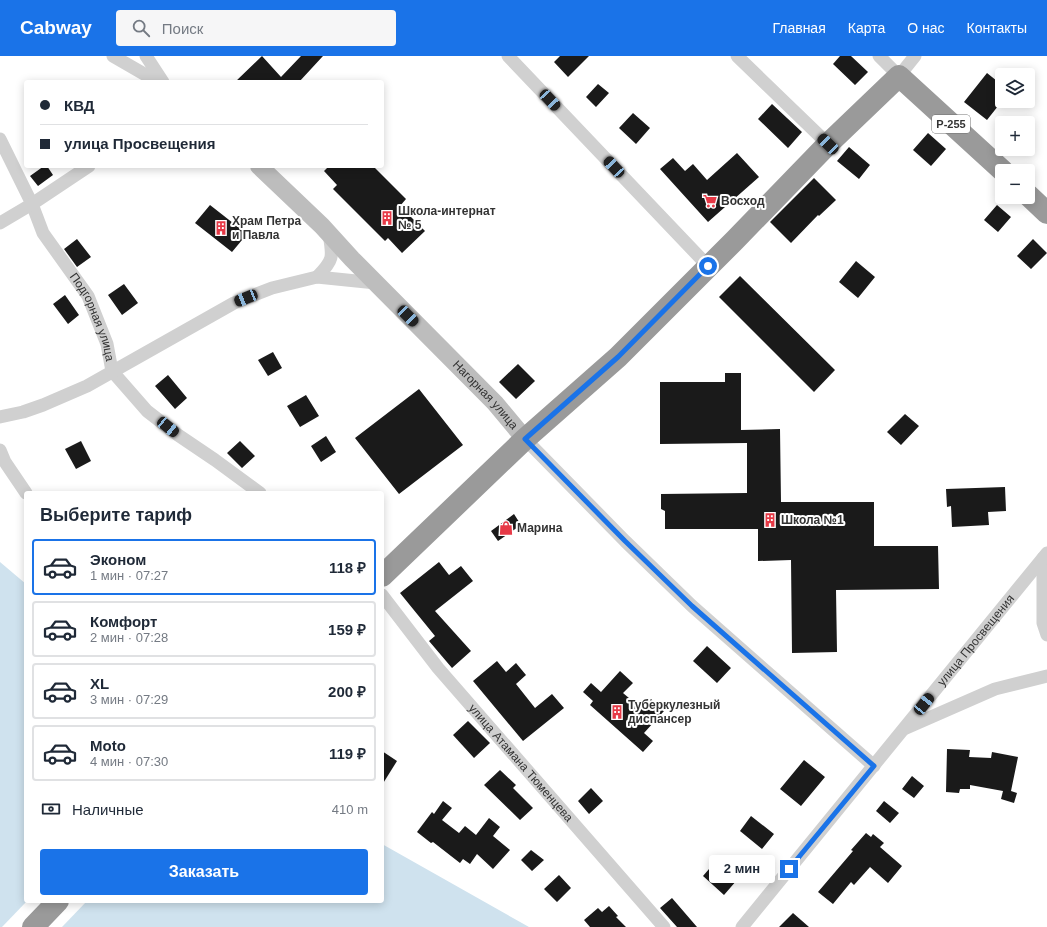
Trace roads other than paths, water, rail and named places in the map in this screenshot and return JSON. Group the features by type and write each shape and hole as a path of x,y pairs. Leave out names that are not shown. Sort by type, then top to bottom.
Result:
{"highway":[{"path":"384,574 525,439 618,357 828,144 899,76"},
{"name":"Р-255","path":"899,76 995,164"},
{"path":"1035,202 1047,213"},
{"path":"33,927 56,903"}],"street":[{"path":"113,56 155,80"},
{"path":"146,56 162,80"},
{"path":"508,56 708,266"},
{"path":"737,56 828,144"},
{"path":"879,56 899,76 915,56"},
{"name":"Подгорная улица","path":"0,139 32,204 43,233 88,296 107,344 112,371 147,411 178,435 257,491"},
{"path":"0,223 32,204 86,168"},
{"name":"Нагорная улица","path":"261,168 495,403 525,439 625,541 692,606 874,766"},
{"path":"317,277 328,265 332,252 328,234"},
{"path":"0,418 43,405 87,386 234,303 272,288 317,277 376,283"},
{"path":"0,450 5,462 25,491"},
{"path":"1045,555 1043,623 1047,635"},
{"name":"улица Просвещения","path":"742,927 1045,555"},
{"name":"улица Атамана Тюменцева","path":"384,598 438,668 664,927"},
{"name":"улица Просвещения","path":"904,728 994,689 1047,676"}],"water":[{"path":"0,562 24,582 24,903 384,903 384,845 529,927 0,927"}],"place":[{"name":"Восход","path":"710,201"},
{"name":"Школа-интернат № 5","path":"387,218"},
{"name":"Храм Петра и Павла","path":"221,228"},
{"name":"Школа №1","path":"770,520"},
{"name":"Марина","path":"506,528"},
{"name":"Туберкулезный диспансер","path":"617,712"}]}
